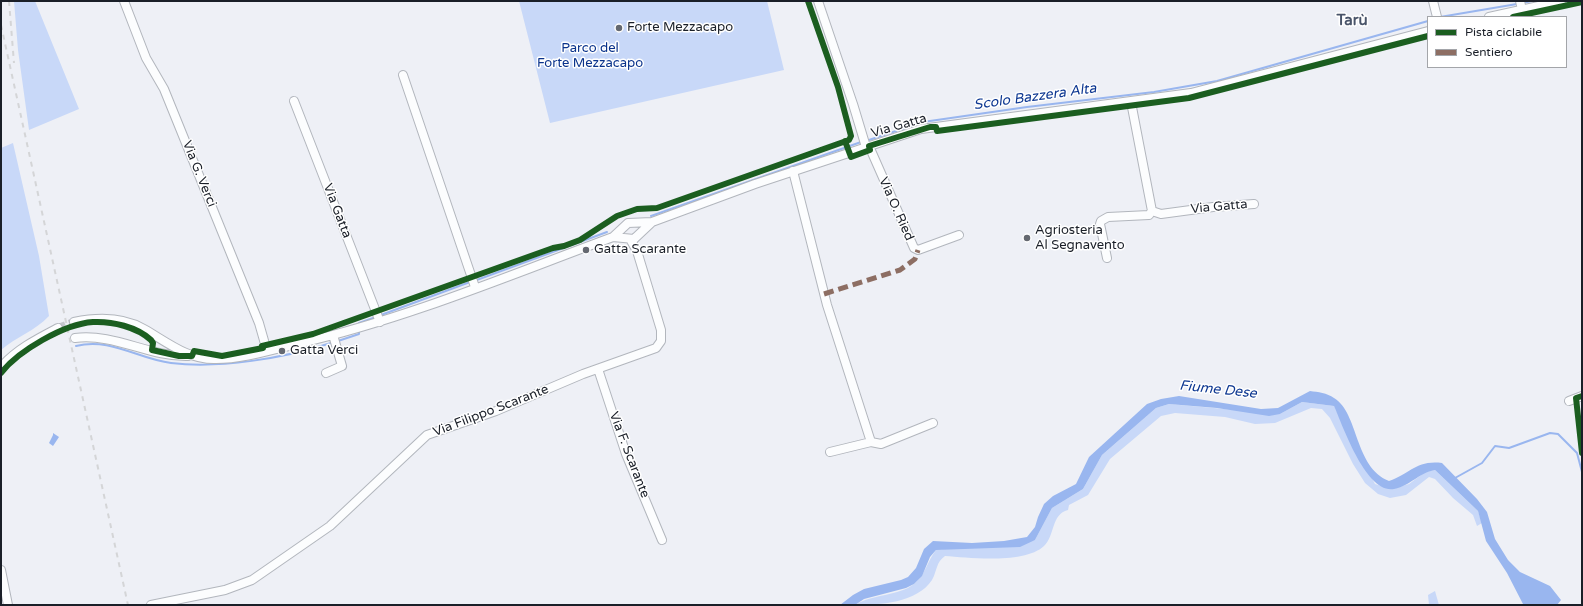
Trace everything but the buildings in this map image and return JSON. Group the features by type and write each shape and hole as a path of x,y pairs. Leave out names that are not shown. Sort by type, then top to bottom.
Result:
{"street":[{"name":"Via G. Verci","path":"124,1 146,58 167,96 259,323 267,351"},
{"name":"Via O. Ried","path":"818,1 863,138 914,248 918,250 959,235"},
{"path":"1433,1 1437,16"},
{"path":"1520,1 1522,10"},
{"path":"1494,16 1561,1"},
{"name":"Via Gatta","path":"75,338 93,336 156,352 207,359 226,359 267,351 333,335 474,284 613,237 628,223 637,224 652,222 793,171 930,128 1131,102 1210,89 1427,31"},
{"path":"403,74 474,284"},
{"name":"Via Gatta","path":"294,100 379,318"},
{"path":"1131,102 1152,211"},
{"path":"793,171 824,294 871,442"},
{"name":"Via Gatta","path":"1107,258 1100,224 1101,221 1108,217 1149,215 1152,211 1161,214 1213,207 1254,204"},
{"name":"Via Gatta","path":"613,237 629,238 639,234 652,222"},
{"path":"637,224 640,227 639,234"},
{"path":"624,228 625,235 629,238"},
{"name":"Via Filippo Scarante","path":"637,250 639,234"},
{"name":"Via Filippo Scarante","path":"151,605 226,590 252,580 330,526 427,435 496,411 598,369 653,350 661,341 661,330 637,250 629,238"},
{"name":"Via Gatta","path":"74,322 102,318 123,321 144,329 161,340 192,356"},
{"path":"1,367 23,347 58,328"},
{"path":"326,373 342,366 333,335"},
{"path":"156,352 161,340"},
{"name":"Via F. Scarante","path":"598,369 626,454 662,540"},
{"path":"1569,401 1582,396"},
{"path":"830,452 871,442 881,444 933,423"},
{"path":"1,570 8,605"}],"green space":[{"path":"14,1 35,1 79,109 29,130 18,50"},
{"name":"Parco del Forte Mezzacapo","path":"519,1 767,1 784,70 550,123"},
{"path":"13,143 39,256 49,316 38,326 1,350 1,148"},
{"path":"1302,402 1334,406 1375,484 1391,489 1409,484 1425,472 1435,470 1478,511 1482,523 1477,526 1473,515 1453,498 1435,479 1429,477 1406,495 1390,498 1378,494 1365,483 1353,464 1330,418 1322,409 1311,408 1275,423 1255,424 1225,417 1175,413 1161,416 1110,459 1088,495 1069,505 1068,510 1063,512 1056,521 1047,542 1035,552 1011,558 968,558 945,556 938,564 932,580 917,594 886,603 855,605 862,601 901,591 914,584 924,572 936,550 1035,540 1052,508 1083,489 1102,455 1156,408 1169,404 1280,414"},
{"path":"1435,591 1439,605 1429,605 1428,595"}],"water":[{"path":"1310,391 1328,395 1342,405 1348,415 1369,464 1378,474 1389,481 1419,466 1425,464 1442,463 1477,499 1487,512 1495,539 1508,560 1520,572 1550,586 1561,600 1557,605 1523,604 1507,573 1486,541 1478,511 1435,470 1424,474 1406,485 1394,489 1384,488 1374,481 1357,457 1334,406 1302,402 1280,414 1269,416 1217,408 1169,404 1156,408 1102,455 1083,489 1052,508 1035,540 1020,547 936,550 930,557 922,576 914,584 906,588 864,599 855,605 840,605 864,589 908,577 916,568 924,549 933,541 972,543 1004,541 1027,537 1035,527 1044,504 1053,496 1076,484 1089,457 1147,404 1161,399 1179,396 1261,409 1278,408"},
{"path":"53,433 59,437 53,446 49,443"}],"waterway":[{"name":"Scolo Bazzera Alta","path":"1522,3 1532,1"},
{"name":"Scolo Bazzera Alta","path":"1446,16 1517,4"},
{"name":"Scolo Bazzera Alta","path":"866,141 923,122 1027,107 1154,92 1217,81 1427,21"},
{"name":"Scolo Bazzera Alta","path":"651,216 861,142"},
{"name":"Scolo Bazzera Alta","path":"474,281 607,232"},
{"name":"Scolo Bazzera Alta","path":"381,315 470,282"},
{"name":"Scolo Bazzera Alta","path":"359,326 359,323 376,317"},
{"name":"Scolo Bazzera Alta","path":"338,341 359,334 359,332"},
{"name":"Scolo Bazzera Alta","path":"76,346 101,344 159,361 210,365 273,358 331,343"},
{"path":"1455,478 1482,463 1495,446 1509,448 1550,433 1558,434 1577,453 1582,472"}],"tunnel":[{"path":"58,328 74,322"}],"railway":[{"path":"9,1 14,63"},
{"path":"1,25 128,605"}],"marked path":[{"path":"824,294 900,270 915,259 918,250"}],"cycle path":[{"path":"1,373 18,356 42,340 69,328 93,322 116,324 132,328 151,340 153,343 152,350 179,356 192,356 194,351 222,356 263,348 262,346 313,334 553,248 564,246 580,240 617,216 637,209 657,208 849,140 851,136 838,87 808,1"},
{"path":"1518,16 1582,2"},
{"path":"845,141 851,157 870,150 869,146 930,127 936,127 937,131 1189,98 1427,36"},
{"path":"1582,396 1576,398 1582,453"}],"place":[{"name":"Forte Mezzacapo","path":"619,28"},
{"name":"Agriosteria Al Segnavento","path":"1027,238"},
{"name":"Gatta Scarante","path":"586,250"},
{"name":"Gatta Verci","path":"282,351"}],"district":[{"name":"Tarù","path":"1352,21"}],"water label":[{"name":"Fiume Dese","path":"1218,390"}]}
